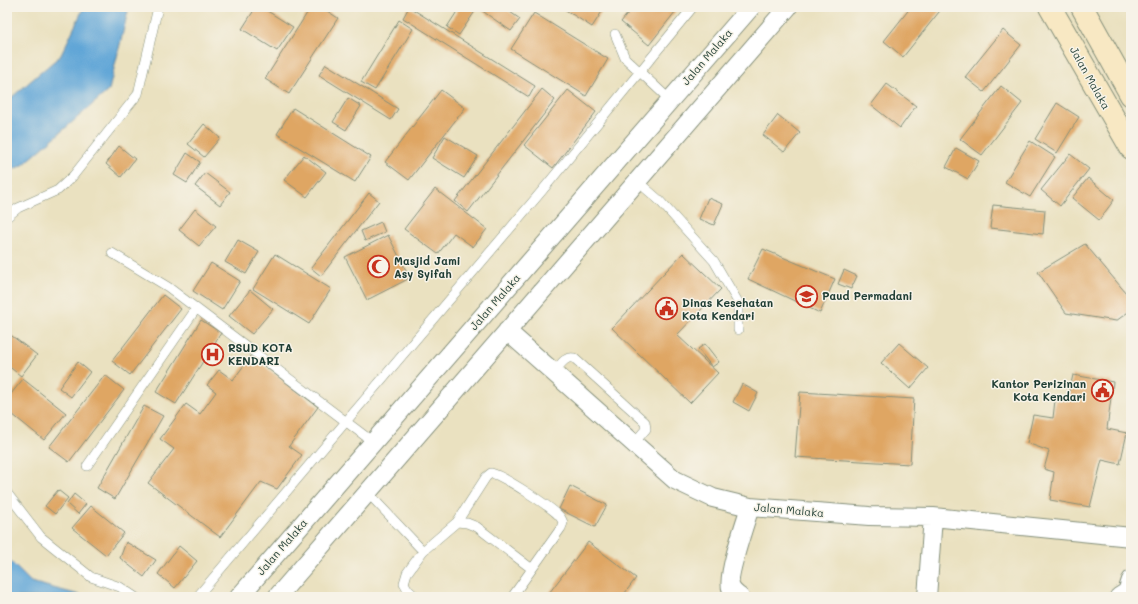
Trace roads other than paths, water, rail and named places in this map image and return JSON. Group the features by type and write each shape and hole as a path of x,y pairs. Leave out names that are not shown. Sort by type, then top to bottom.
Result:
{"street":[{"name":"Jalan Malaka","path":"239,596 751,7"},
{"path":"277,597 788,7"},
{"name":"Jalan Malaka","path":"1050,7 1131,148"},
{"path":"1082,7 1131,96"},
{"name":"Jalan Malaka","path":"507,332 675,480 713,498 750,507 868,516 933,517 1131,537"},
{"path":"415,394 436,413"},
{"path":"740,597 731,588 730,582 738,545 750,507"},
{"path":"927,597 933,517"},
{"path":"1119,597 1127,592 1131,580"}],"lane":[{"path":"7,218 18,208 58,190 73,176 138,94 158,7"},
{"path":"197,597 541,192 693,7"},
{"path":"615,34 625,58 670,100"},
{"path":"637,181 661,203 714,261 738,302 738,330"},
{"path":"112,253 168,287 348,421 373,442"},
{"path":"86,466 196,309"},
{"path":"551,370 566,358 574,358 645,422 646,429 634,443"},
{"path":"416,597 408,590 404,583 407,573 423,552 457,522 486,477 491,473 509,482 544,504 561,517 563,523 562,528 512,597"},
{"path":"7,493 42,537 91,577 120,587 135,597"},
{"path":"368,493 408,534 423,552"},
{"path":"457,522 467,523 477,527 532,569"}],"water":[{"path":"84,7 129,7 109,90 23,165 7,172 7,99 12,97 61,55"},
{"path":"7,558 31,582 87,597 7,597"}],"place":[{"name":"Masjid Jami Asy Syifah","path":"378,267"},
{"name":"Paud Permadani","path":"806,296"},
{"name":"Dinas Kesehatan Kota Kendari","path":"666,309"},
{"name":"RSUD KOTA KENDARI","path":"213,354"},
{"name":"Kantor Perizinan Kota Kendari","path":"1102,390"}]}
